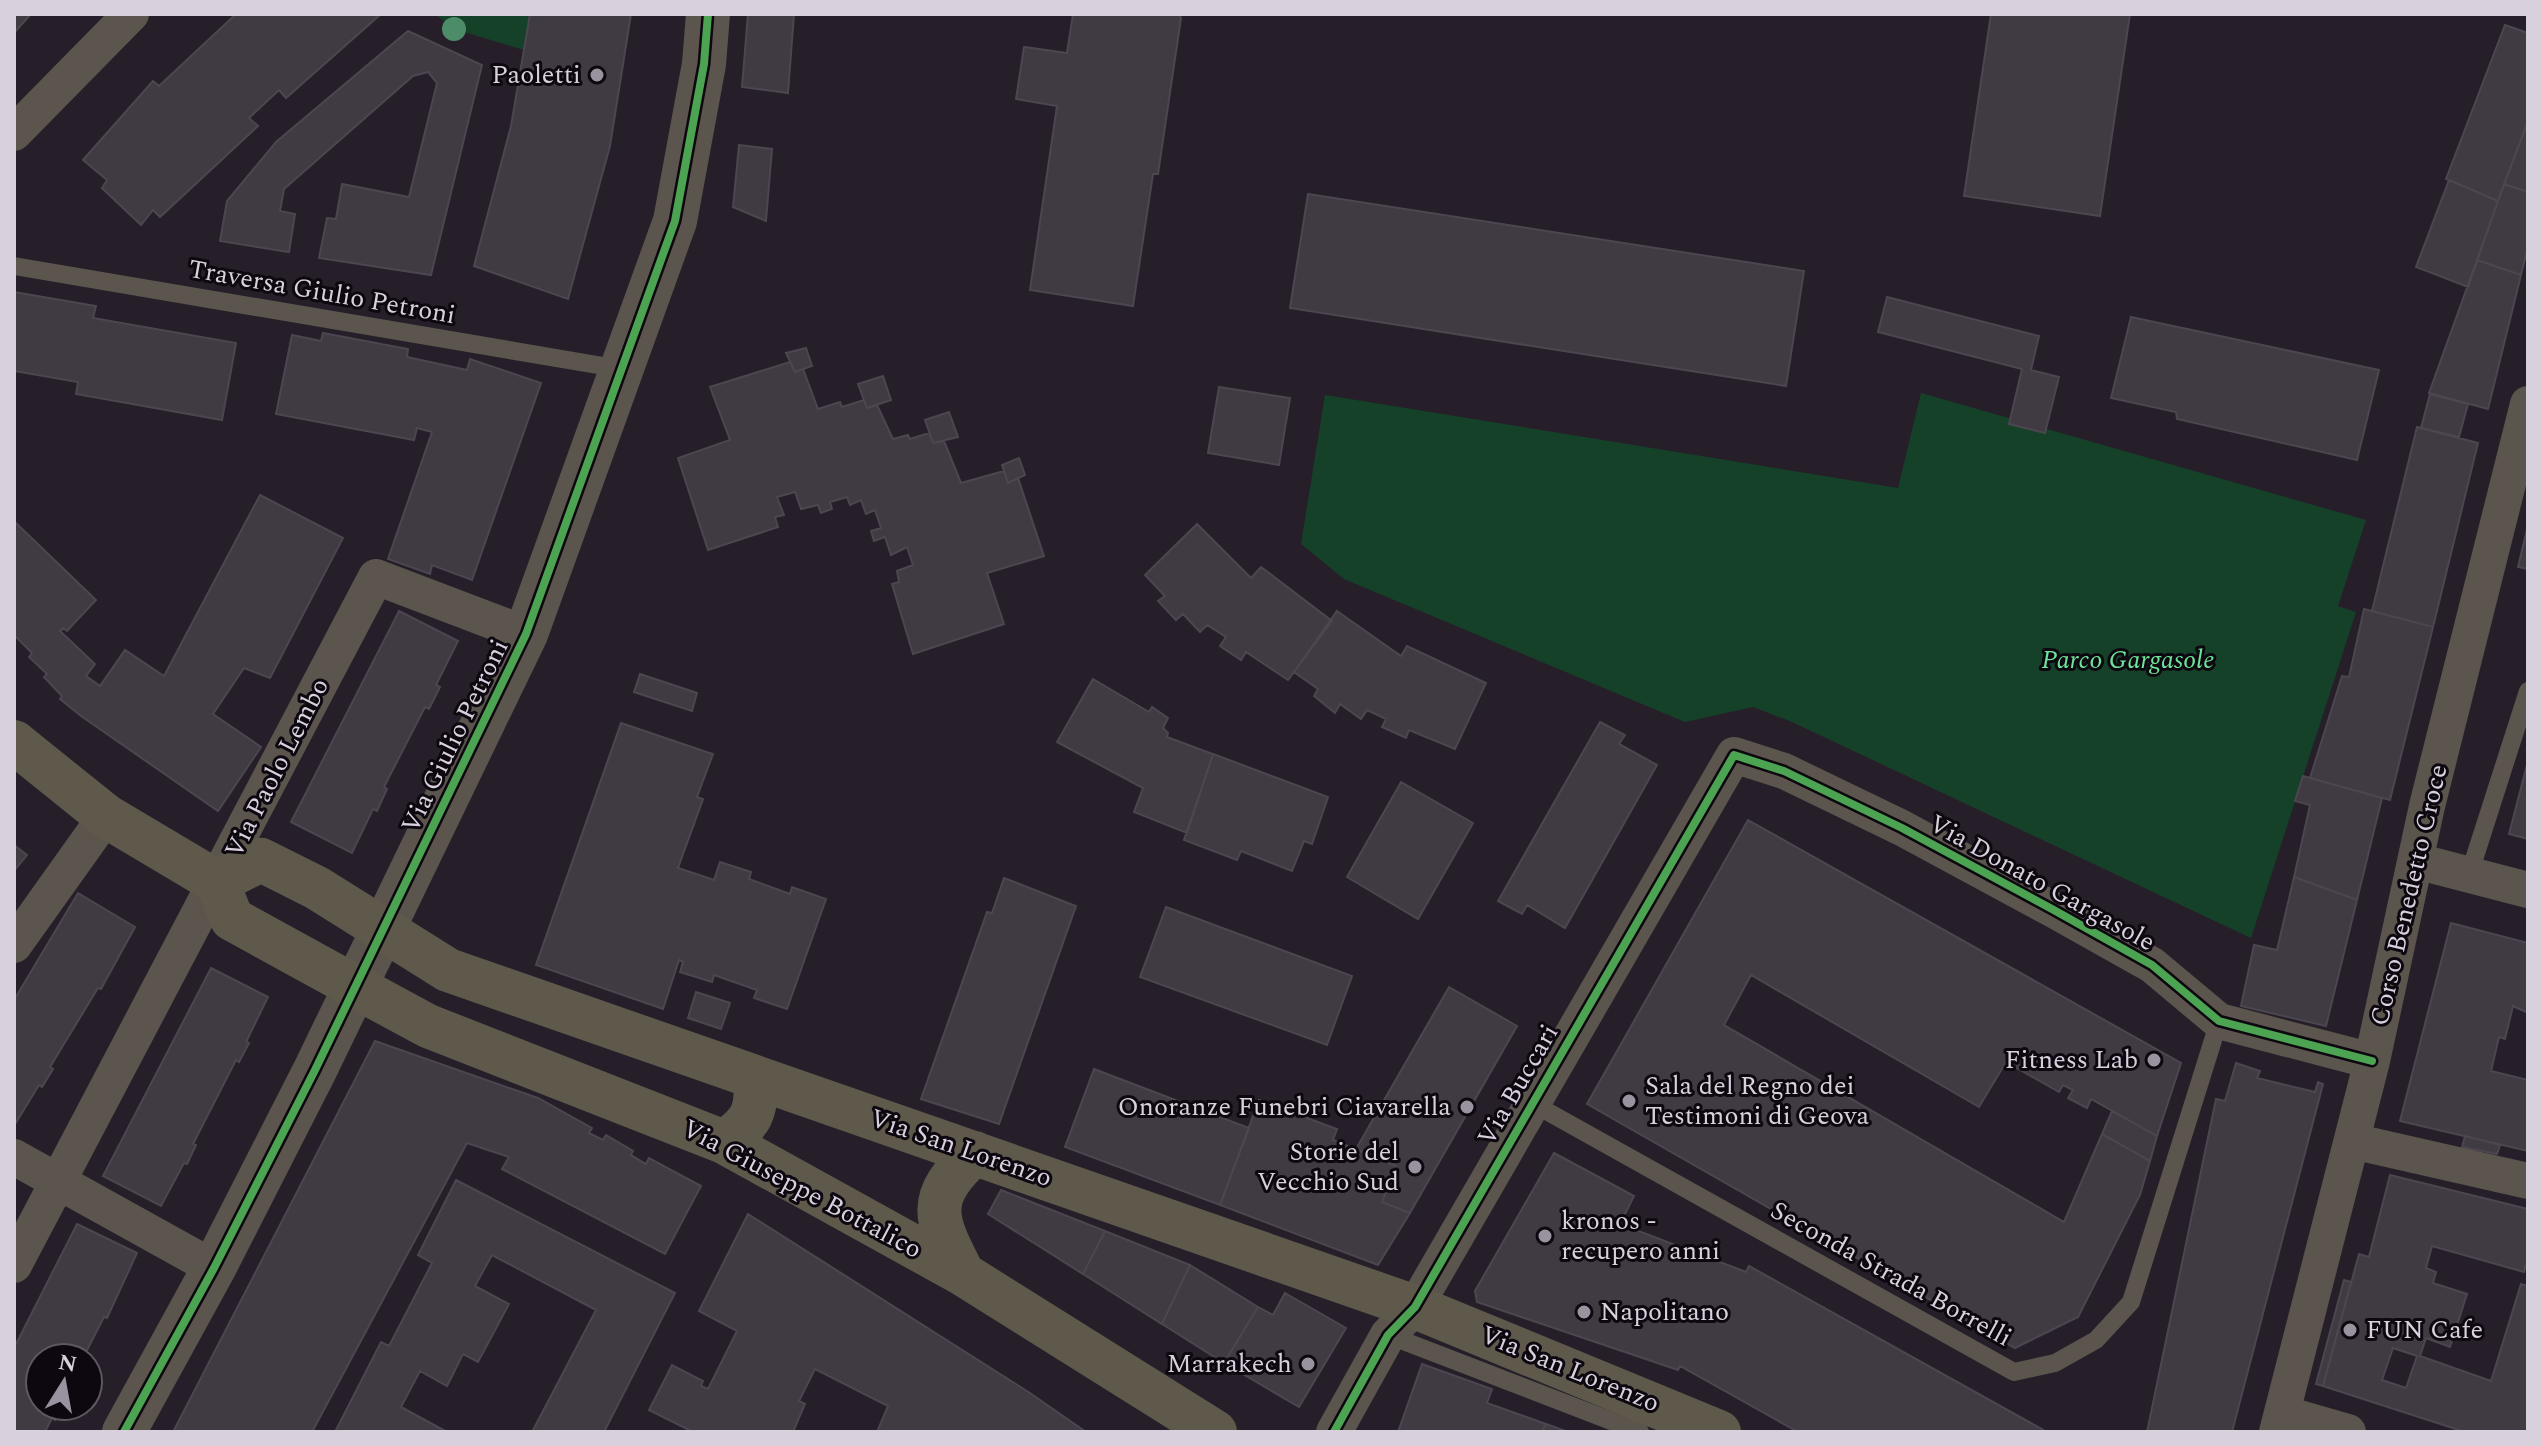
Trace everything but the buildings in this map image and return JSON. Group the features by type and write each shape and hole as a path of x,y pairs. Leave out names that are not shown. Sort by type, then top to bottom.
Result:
{"main road":[{"name":"Via Paolo Lembo","path":"14,742 106,816 217,882"},
{"name":"Via San Lorenzo","path":"217,882 261,860 317,888 448,970 975,1153 1402,1321 1719,1432"},
{"name":"Via Giuseppe Bottalico","path":"217,882 232,919 428,1026 724,1142 963,1274 1215,1432"},
{"path":"724,1142 746,1126 757,1102 755,1078"},
{"path":"963,1274 938,1225 940,1200 951,1175 975,1153"}],"street":[{"path":"14,133 131,14"},
{"name":"Via Giulio Petroni","path":"124,1432 214,1268 526,634 621,369 643,318 675,221 704,64 708,14"},
{"name":"Corso Benedetto Croce","path":"2280,1422 2372,1061 2416,861 2528,404"},
{"name":"Via Paolo Lembo","path":"217,882 376,577 526,634"},
{"name":"Via Donato Gargasole","path":"1734,755 1811,783 2052,909 2152,965 2219,1021 2372,1061"},
{"name":"Via Buccari","path":"1334,1432 1532,1103 1734,755"},
{"path":"14,945 106,816"},
{"path":"2416,861 2528,890"},
{"path":"14,1265 217,882"},
{"path":"2352,1141 2528,1181"},
{"path":"14,1157 214,1268"},
{"path":"2280,1422 2348,1432"}],"lane":[{"name":"Traversa Giulio Petroni","path":"14,266 621,369"},
{"path":"2469,875 2528,691"},
{"name":"Seconda Strada Borrelli","path":"1532,1103 2014,1372 2055,1363 2096,1340 2131,1302 2219,1021"},
{"path":"1402,1321 1640,1432"}],"green space":[{"path":"435,14 530,14 524,50 454,29"},
{"name":"Parco Gargasole","path":"1921,393 2366,520 2338,606 2356,612 2251,938 1792,722 1753,707 1685,722 1344,579 1301,544 1325,395 1898,488"}],"cycle path":[{"path":"124,1432 214,1268 315,1070 526,634 675,221 704,64 708,14"},
{"path":"1334,1432 1388,1335 1415,1307 1734,755 1784,771 1902,828 2052,909 2152,965 2219,1021 2372,1061"}],"place":[{"name":"Paoletti","path":"597,75"},
{"name":"Fitness Lab","path":"2154,1060"},
{"name":"Sala del Regno dei Testimoni di Geova","path":"1629,1101"},
{"name":"Onoranze Funebri Ciavarella","path":"1467,1107"},
{"name":"Storie del Vecchio Sud","path":"1415,1167"},
{"name":"kronos - recupero anni","path":"1545,1236"},
{"name":"Napolitano","path":"1584,1312"},
{"name":"FUN Cafe","path":"2350,1330"},
{"name":"Marrakech","path":"1308,1364"}]}
